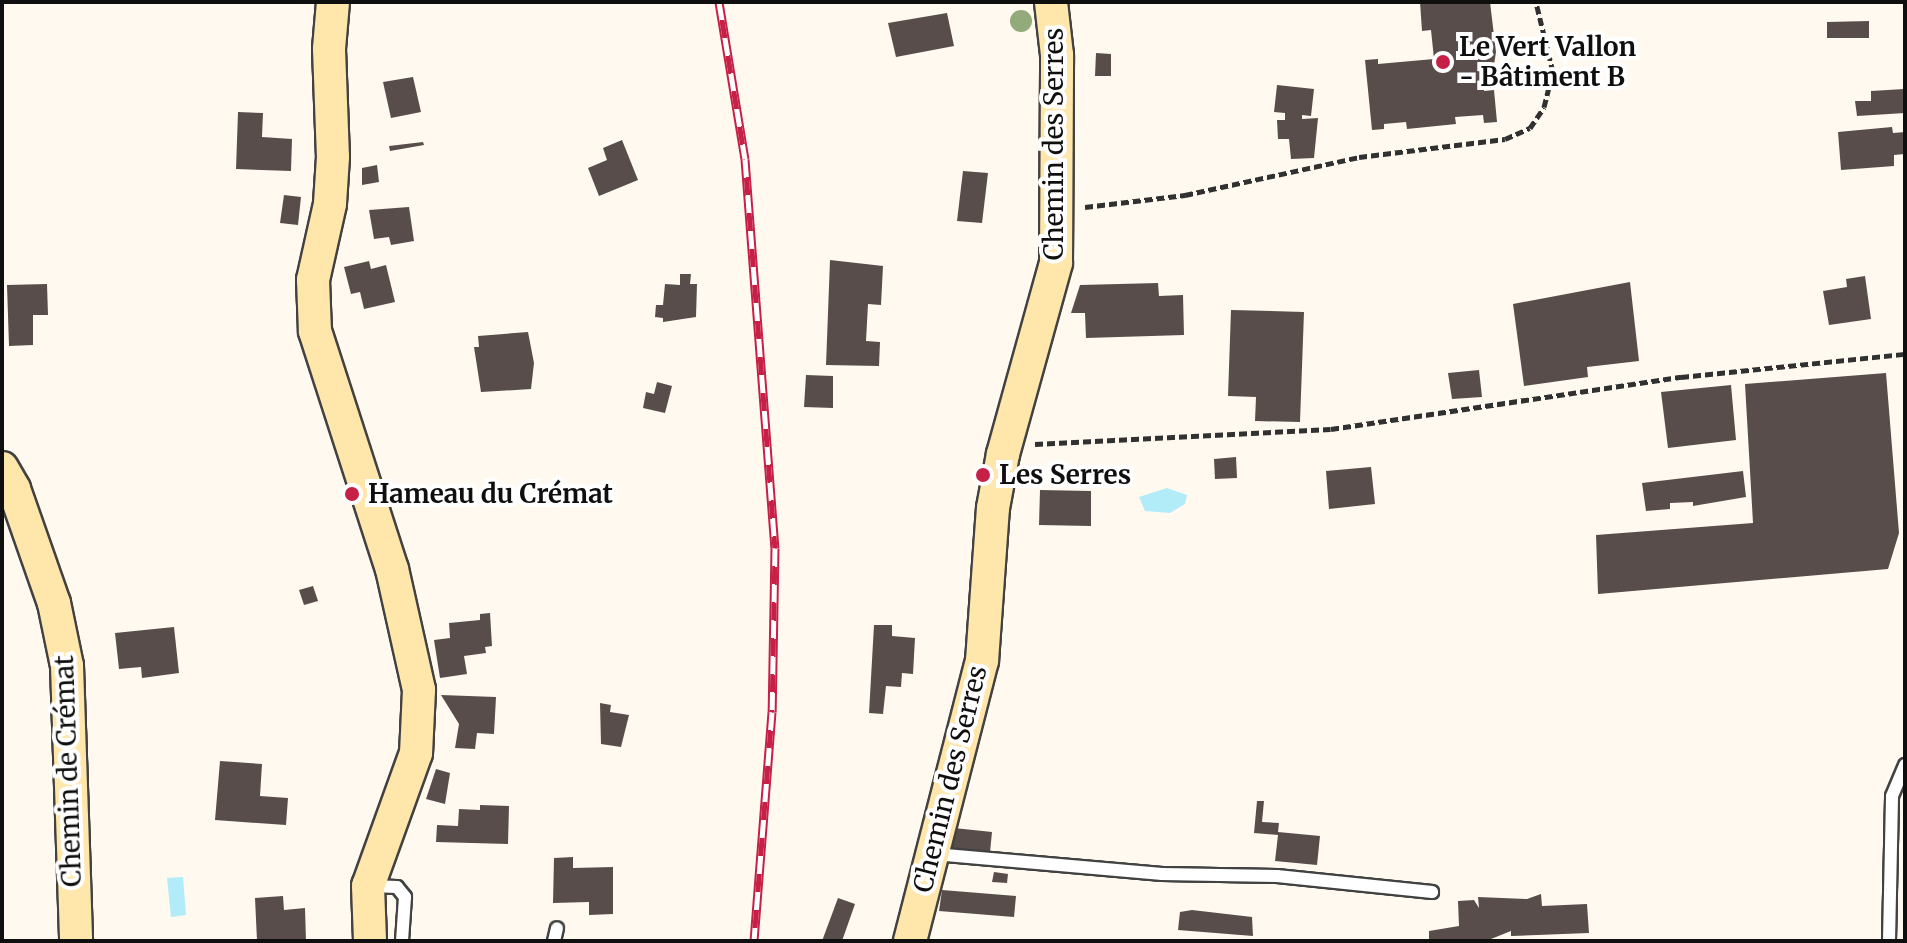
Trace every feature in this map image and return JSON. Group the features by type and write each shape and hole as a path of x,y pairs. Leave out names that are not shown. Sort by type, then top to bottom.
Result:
{"street":[{"path":"333,2 329,49 333,157 330,204 313,280 315,331 392,569 419,690 416,753 368,886 370,941"},
{"name":"Chemin des Serres","path":"910,941 982,661 993,508 1006,441 1047,309 1056,263 1057,55 1051,2"},
{"name":"Chemin de Crémat","path":"2,468 14,489 54,603 67,666 76,941"}],"lane":[{"path":"1889,941 1892,796 1905,765"},
{"path":"931,853 1162,874 1277,876 1432,892"},
{"path":"368,886 397,887 405,897 402,941"}],"path":[{"path":"1057,211 1185,195 1359,157 1505,139 1530,128 1544,107 1553,72 1536,2"},
{"path":"1006,441 1047,446 1331,429 1681,377 1905,354"}],"water":[{"path":"1167,488 1187,495 1185,504 1170,513 1145,511 1139,497"},
{"path":"183,877 186,915 171,917 167,878"}],"building":[{"name":"Le Vert Vallon - Bâtiment B","path":"1420,2 1490,2 1496,52 1493,71 1483,71 1484,91 1494,90 1497,122 1484,123 1483,115 1455,117 1456,124 1407,129 1406,122 1384,124 1384,129 1372,130 1365,60 1378,59 1378,64 1434,59 1431,30 1422,31"},
{"path":"947,13 954,46 896,57 888,23"},
{"path":"1869,21 1869,38 1827,38 1827,22"},
{"path":"1096,53 1111,54 1111,76 1095,76"},
{"path":"413,77 421,112 391,118 383,82"},
{"path":"1277,85 1314,89 1311,116 1302,115 1302,119 1318,118 1314,158 1291,159 1289,139 1278,139 1277,120 1285,120 1285,113 1274,112"},
{"path":"1904,89 1905,113 1857,116 1855,101 1871,101 1871,91"},
{"path":"238,112 263,113 262,137 292,139 291,171 236,169"},
{"path":"1892,127 1893,133 1905,132 1905,154 1894,155 1894,166 1841,170 1838,132"},
{"path":"622,140 638,180 599,196 588,168 607,160 603,148"},
{"path":"423,142 424,145 390,151 389,146"},
{"path":"377,165 379,182 362,185 362,168"},
{"path":"963,171 988,173 982,223 957,221"},
{"path":"284,195 301,197 298,225 280,223"},
{"path":"409,207 414,241 391,245 389,237 374,239 369,210"},
{"path":"830,260 883,266 881,305 868,304 866,341 880,342 879,366 826,365"},
{"path":"369,261 371,269 386,265 395,302 364,309 360,292 351,294 344,267"},
{"path":"680,274 691,274 690,284 697,284 696,317 663,322 663,318 655,317 656,305 663,305 665,284 680,285"},
{"path":"1865,276 1871,319 1829,325 1823,291 1847,287 1846,279"},
{"path":"1630,282 1639,361 1587,367 1588,377 1524,386 1513,304"},
{"path":"1158,283 1159,296 1183,295 1184,335 1086,338 1085,313 1071,313 1080,285"},
{"path":"47,284 48,315 33,315 33,345 9,346 7,285"},
{"path":"1231,310 1304,312 1300,422 1255,421 1256,397 1228,396"},
{"path":"528,332 534,363 531,389 481,392 474,347 479,347 478,336"},
{"path":"1479,370 1482,397 1452,399 1448,373"},
{"path":"1886,373 1899,533 1888,569 1598,594 1596,535 1753,523 1745,384"},
{"path":"806,375 833,376 833,408 804,407"},
{"path":"657,382 672,386 665,413 643,408 646,392 654,394"},
{"path":"1731,385 1736,440 1668,448 1661,392"},
{"path":"1236,457 1237,478 1215,479 1214,459"},
{"path":"1371,467 1375,504 1329,509 1326,471"},
{"path":"1743,471 1746,497 1693,506 1693,502 1670,503 1670,509 1646,511 1642,483"},
{"path":"1040,490 1091,491 1091,526 1039,525"},
{"path":"313,586 318,601 304,605 299,590"},
{"path":"490,613 492,646 485,647 486,653 464,656 467,674 440,678 434,640 450,638 449,623 480,620 480,614"},
{"path":"874,625 892,625 892,636 915,638 913,674 902,673 901,687 886,686 883,714 869,713"},
{"path":"174,627 179,673 142,678 141,667 119,669 115,633"},
{"path":"441,695 496,697 494,734 477,733 475,749 455,748 459,724"},
{"path":"600,703 611,705 610,712 629,715 621,747 601,744"},
{"path":"220,761 262,764 260,796 288,798 286,825 215,820"},
{"path":"436,769 450,773 445,804 426,799"},
{"path":"1257,801 1264,801 1262,822 1279,823 1278,832 1320,836 1317,865 1275,861 1278,835 1254,833"},
{"path":"480,805 509,806 508,844 436,842 437,825 458,826 459,809 480,810"},
{"path":"954,828 992,832 990,852 950,849"},
{"path":"573,857 573,868 613,867 613,914 589,915 589,902 553,903 554,858"},
{"path":"994,872 1008,874 1007,883 992,882"},
{"path":"942,890 1016,896 1014,917 939,911"},
{"path":"1541,894 1542,906 1587,904 1589,933 1511,936 1511,931 1486,941 1429,941 1429,931 1459,926 1458,901 1474,900 1479,908 1478,897 1527,899"},
{"path":"283,896 284,910 305,908 306,941 257,941 255,898"},
{"path":"838,898 855,904 842,941 822,941"},
{"path":"1192,910 1252,917 1253,936 1178,930 1180,912"}],"railway":[{"path":"719,2 745,159 775,548 772,712 754,941"}],"place":[{"name":"Le Vert Vallon - Bâtiment B","path":"1443,62"},
{"name":"Les Serres","path":"983,475"},
{"name":"Hameau du Crémat","path":"352,494"}]}
